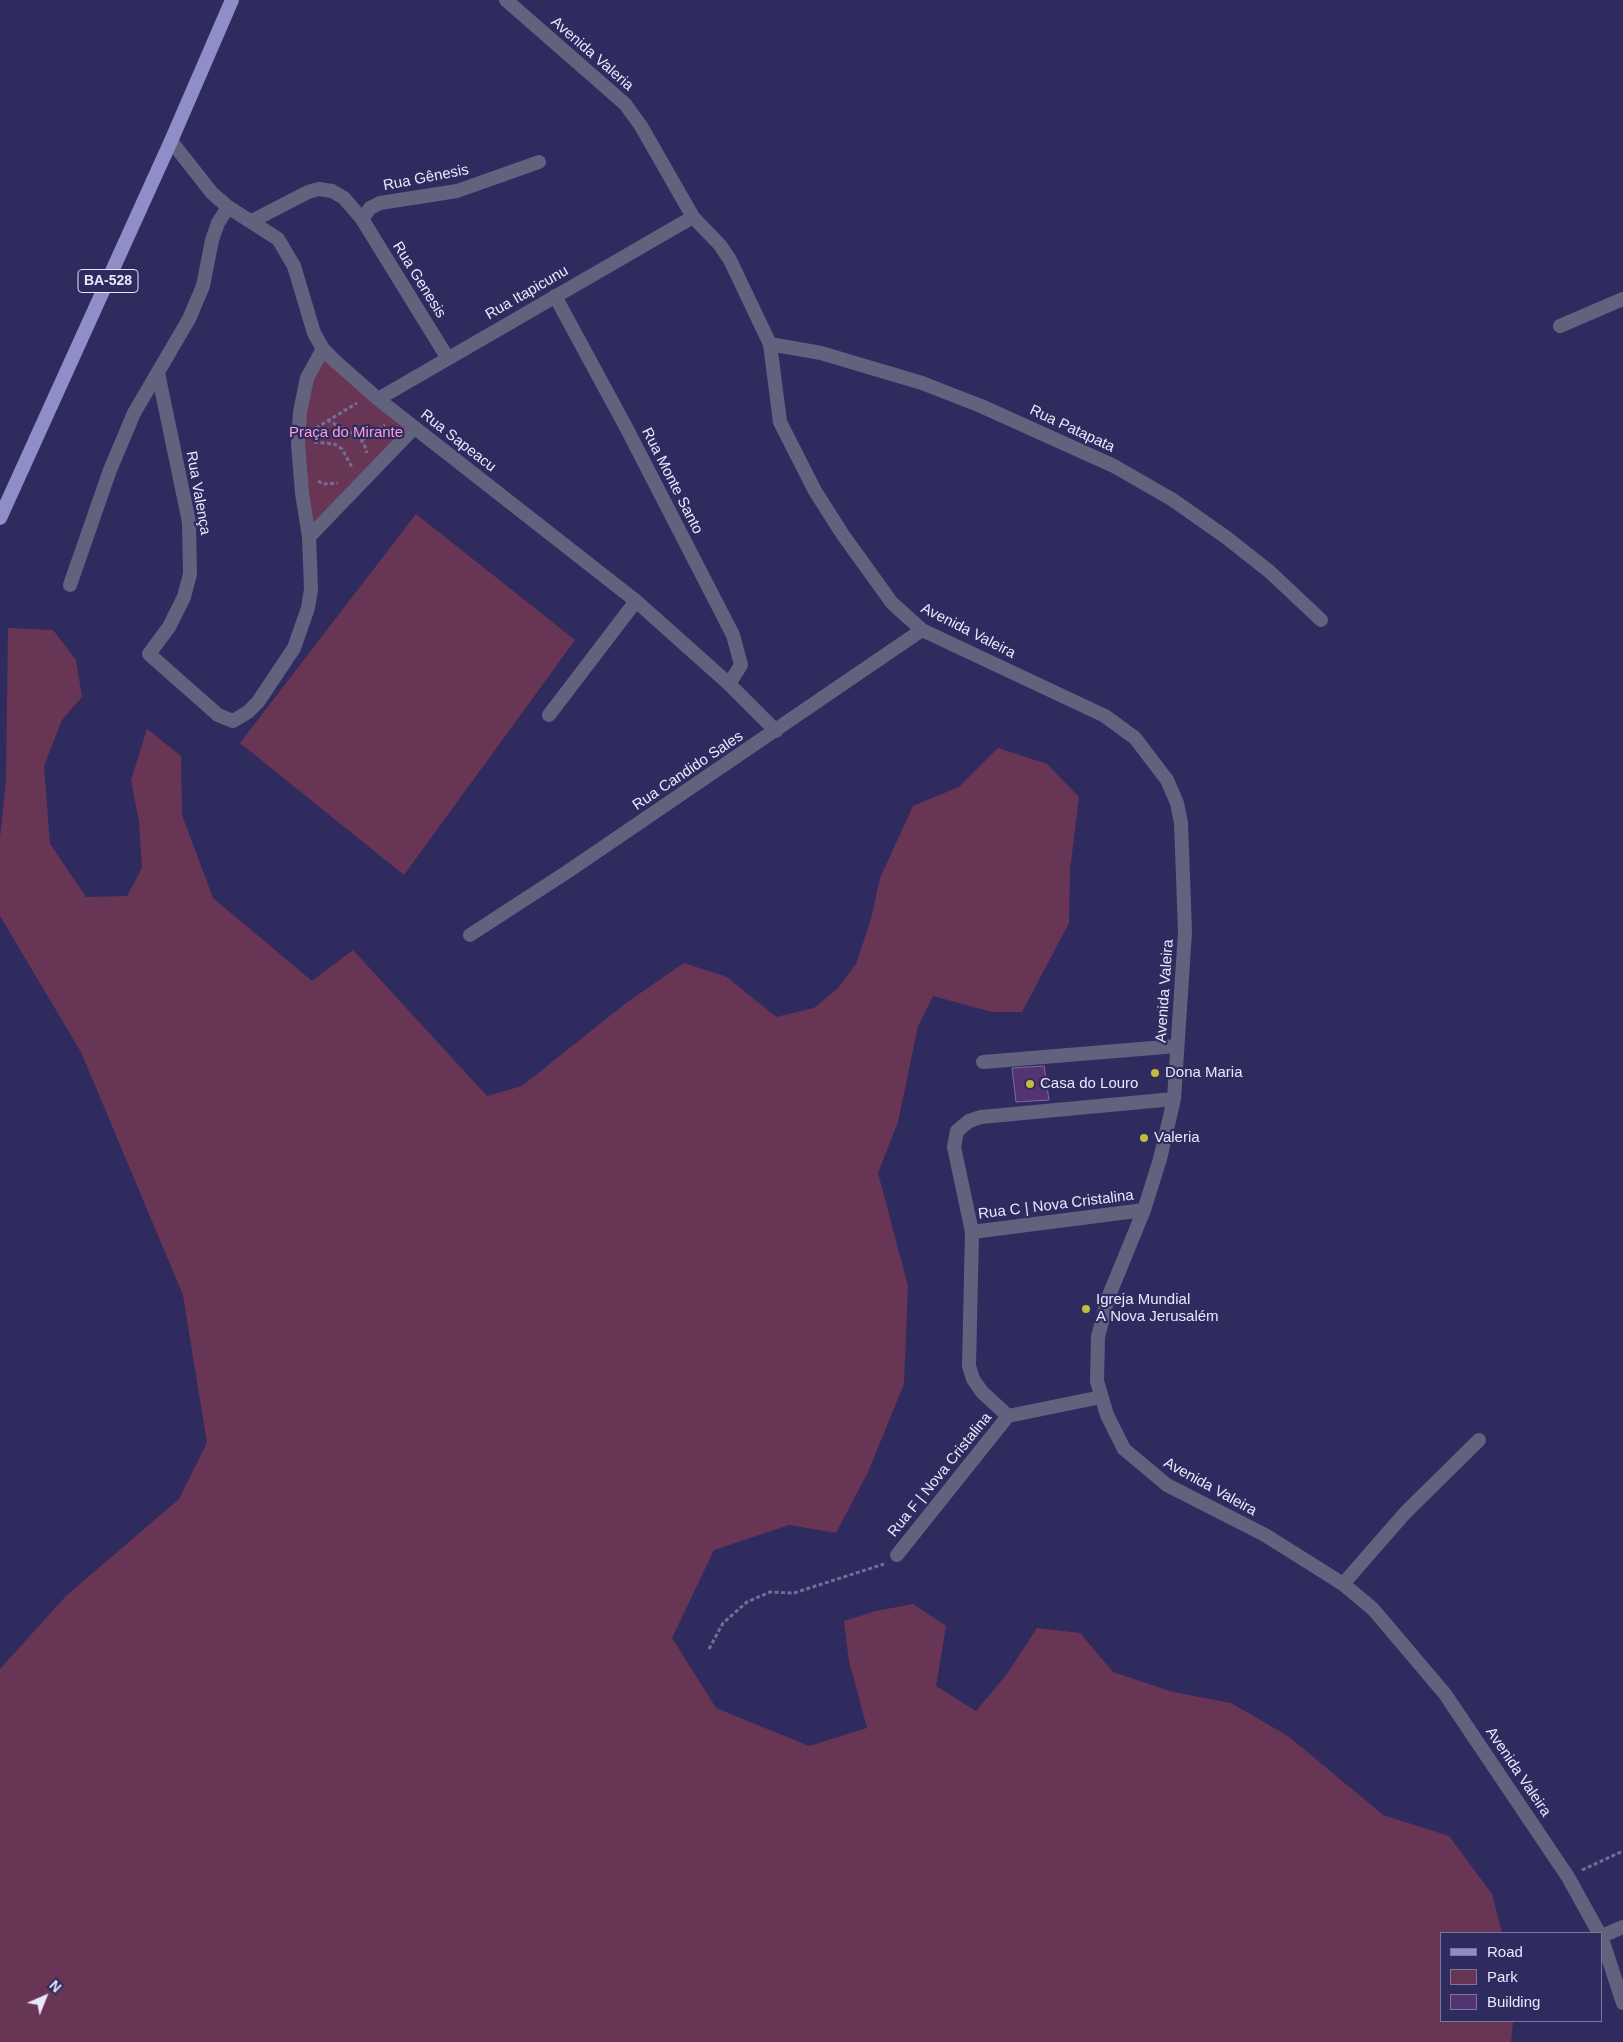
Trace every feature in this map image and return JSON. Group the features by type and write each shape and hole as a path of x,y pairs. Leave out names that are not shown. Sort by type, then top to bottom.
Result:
{"main road":[{"name":"BA-528","path":"0,518 172,141 232,0"}],"street":[{"name":"Avenida Valeria","path":"506,0 625,104 641,126 693,217"},
{"name":"Rua Sapeacu","path":"172,141 197,176 228,207 252,221 278,240 287,252 294,266 312,325 323,349 376,398 636,601 728,684 776,731"},
{"name":"Rua Gênesis","path":"362,219 370,208 380,204 457,191 539,162"},
{"path":"252,221 297,196 319,189 332,191 344,198 362,219"},
{"path":"70,585 110,470 134,413 158,373 203,286 212,240 218,223 228,207"},
{"name":"Rua Itapicunu","path":"376,398 693,217"},
{"name":"Avenida Valeira","path":"693,217 720,245 730,260 770,344 780,422 815,491 842,535 892,603 922,630 1105,716 1135,738 1167,780 1177,804 1183,857 1185,932 1174,1099 1160,1159 1144,1210 1108,1298 1098,1337 1097,1381 1101,1397 1124,1449 1167,1485 1266,1536 1343,1584 1373,1609 1445,1694 1568,1877 1598,1932"},
{"name":"Rua Genesis","path":"362,219 447,358"},
{"name":"Rua Monte Santo","path":"555,296 627,429 733,635 741,665 728,684"},
{"path":"1560,326 1623,299"},
{"name":"Rua Patapata","path":"770,344 822,353 922,383 1007,417 1114,466 1174,500 1227,538 1270,572 1321,620"},
{"path":"309,537 302,492 298,443 300,412 306,378 323,349"},
{"name":"Rua Valença","path":"158,373 189,522 190,574 184,597 169,628 149,654 218,715 228,721 240,718 258,702 294,648 303,628 311,590 309,537"},
{"path":"309,537 414,428"},
{"path":"548,715 636,601"},
{"name":"Rua Candido Sales","path":"470,935 776,731 922,630"},
{"path":"983,1062 1177,1046"},
{"path":"1101,1397 1008,1416 982,1392 973,1379 969,1366 972,1232 954,1139 961,1126 982,1117 1174,1099"},
{"name":"Rua C | Nova Cristalina","path":"972,1232 1144,1210"},
{"name":"Rua F | Nova Cristalina","path":"897,1555 1008,1416"},
{"path":"1343,1584 1405,1513 1479,1440"},
{"path":"1603,1937 1623,1927"},
{"path":"1603,1940 1623,2003"}],"path":[{"path":"298,443 346,408 376,398"},
{"path":"362,440 388,422 395,412"},
{"path":"327,420 349,430 362,440 367,453 363,458"},
{"path":"298,443 334,444 342,449 349,458 353,469"},
{"path":"348,474 360,463"},
{"path":"330,489 343,478"},
{"path":"709,1649 723,1623 747,1602 770,1592 794,1593 884,1564 897,1555"},
{"path":"1568,1877 1623,1851"}],"green space":[{"name":"Praça do Mirante","path":"323,355 409,428 312,529 302,444 311,379"},
{"path":"416,514 575,640 404,875 240,743"},
{"path":"8,628 53,630 76,660 82,697 62,720 44,766 50,844 86,897 127,896 142,868 139,821 131,780 147,729 181,756 182,815 213,898 312,981 353,950 487,1096 522,1086 626,1003 684,963 727,977 776,1017 814,1008 838,988 856,964 871,919 880,878 913,806 959,787 998,748 1047,764 1079,797 1070,869 1069,923 1022,1012 992,1012 933,996 918,1026 898,1122 878,1173 908,1286 904,1384 868,1472 836,1533 789,1525 714,1550 672,1638 716,1708 809,1746 867,1728 849,1661 844,1621 876,1611 913,1604 946,1626 936,1686 976,1711 1007,1674 1037,1628 1080,1633 1113,1672 1173,1692 1231,1703 1288,1736 1383,1815 1449,1836 1492,1894 1502,1932 1440,1932 1440,2022 1513,2022 1511,2042 0,2042 0,1669 66,1596 179,1499 207,1443 183,1295 81,1052 0,916 0,838 6,780"}],"building":[{"name":"Casa do Louro","path":"1044,1066 1049,1100 1016,1102 1012,1068"}],"place":[{"name":"Dona Maria","path":"1155,1073"},
{"name":"Casa do Louro","path":"1030,1084"},
{"name":"Valeria","path":"1144,1138"},
{"name":"Igreja Mundial A Nova Jerusalém","path":"1086,1309"}]}
